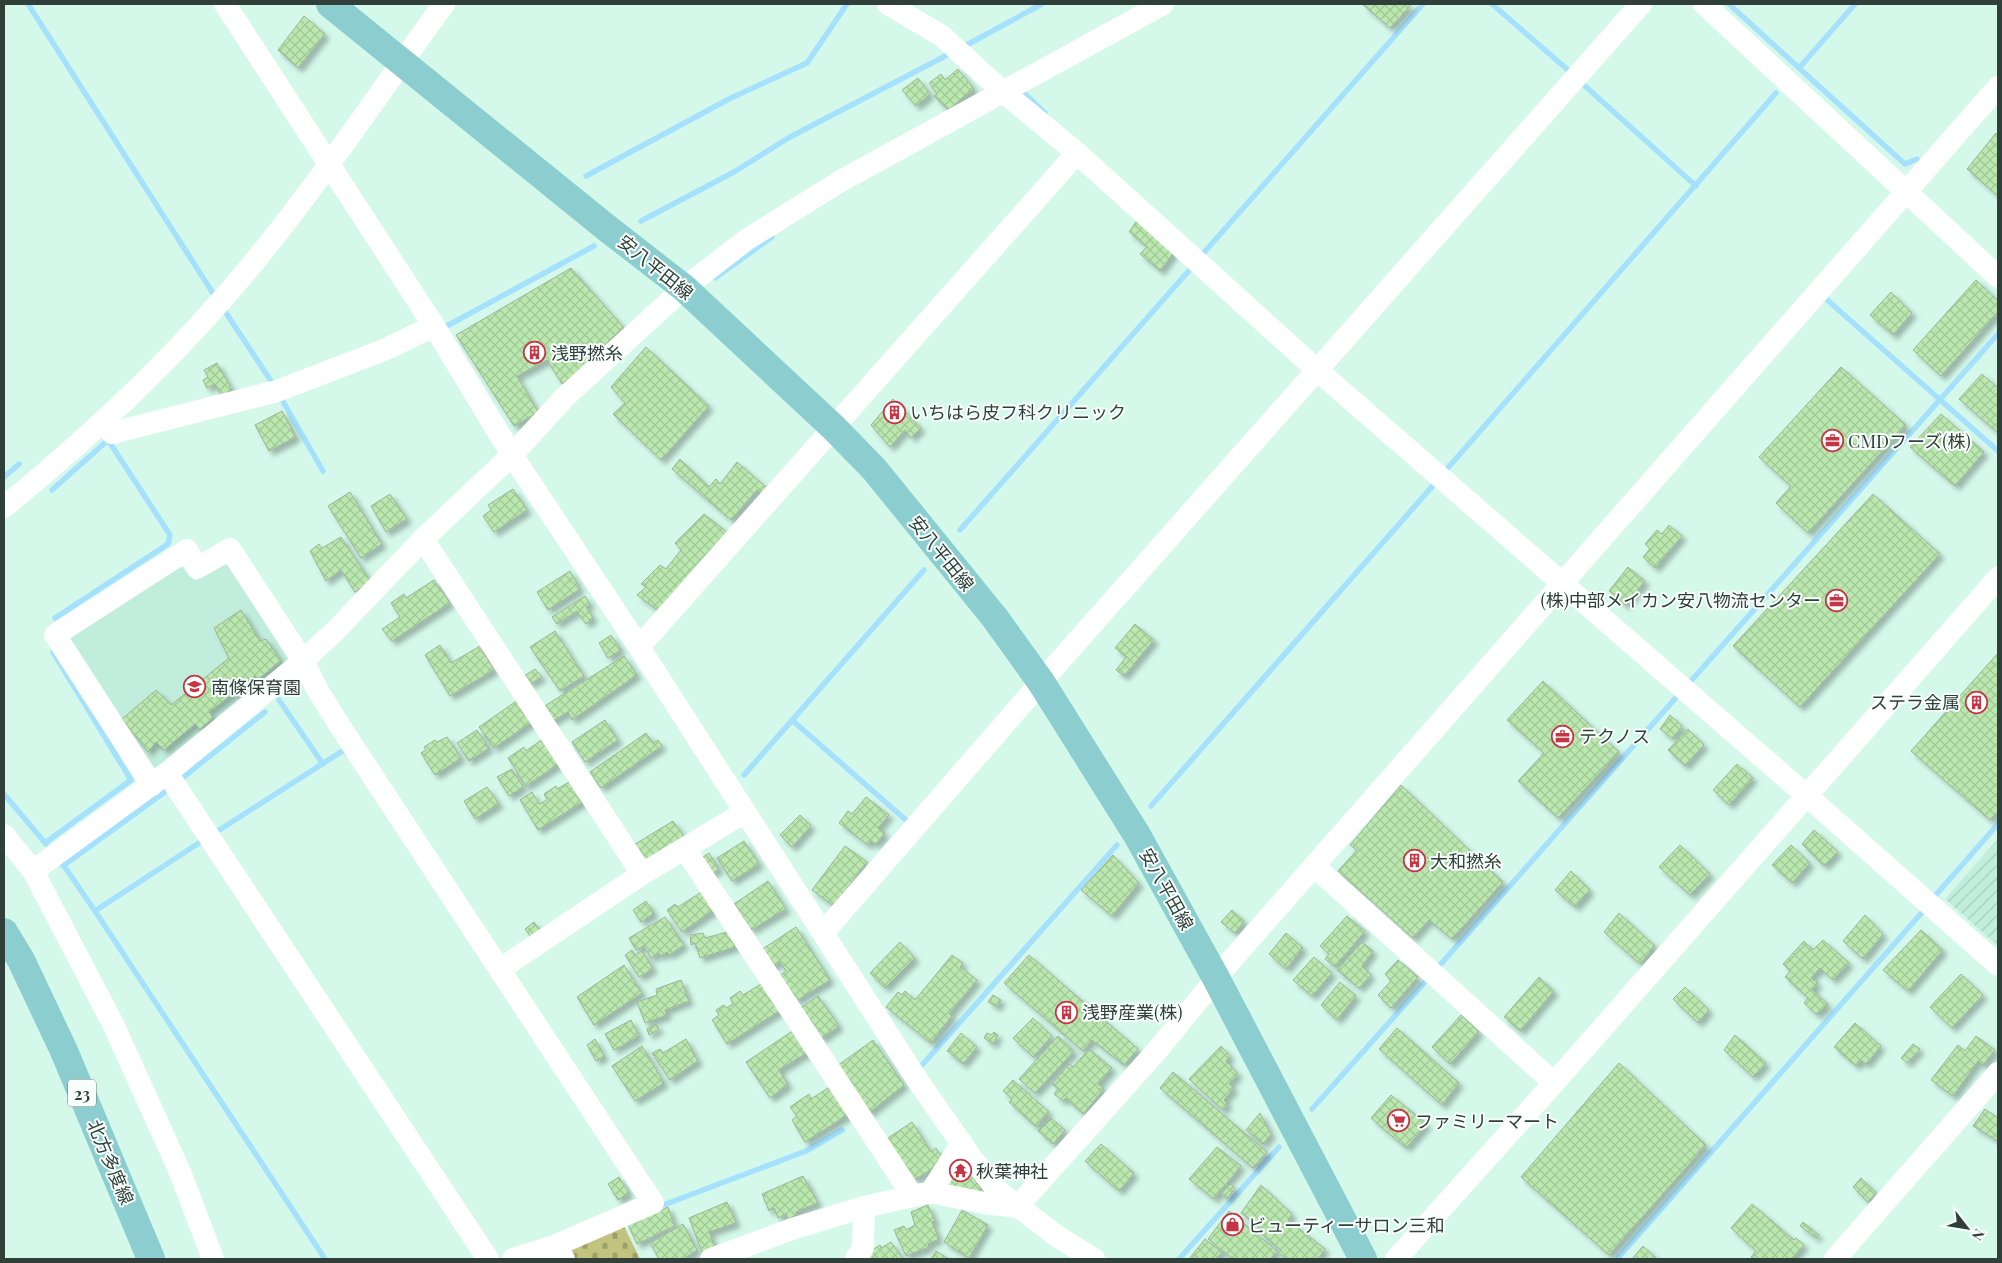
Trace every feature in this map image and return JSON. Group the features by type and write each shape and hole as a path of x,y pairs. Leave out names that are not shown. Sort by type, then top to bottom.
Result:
{"main road":[{"name":"安八平田線","path":"330,4 608,229 684,288 834,428 874,469 995,618 1041,682 1137,835 1216,978 1363,1259"},
{"name":"北方多度線","path":"4,932 21,960 64,1051 151,1259"}],"street":[{"path":"225,4 434,326 512,454 639,647 920,1084 999,1192 1058,1237 1094,1259"},
{"path":"4,507 104,422 172,356 221,301 268,246 329,165 444,4"},
{"path":"888,4 942,36 1002,91 1077,153 1317,370 1807,796 1998,965"},
{"path":"33,871 159,779 303,661 336,630 423,539 512,454 565,397 684,288 746,240 839,182 1002,91 1164,4"},
{"path":"823,933 1041,682 1641,4"},
{"path":"1704,4 1998,278"},
{"path":"1017,1207 1155,1053 1216,978 1998,87"},
{"path":"639,647 1077,153"},
{"path":"112,433 277,391 384,350 434,326"},
{"path":"423,539 642,874"},
{"path":"488,1259 159,779 55,635 186,550 197,568 230,549 303,661 322,698 653,1203 559,1253 513,1259"},
{"path":"1396,1259 1554,1083 1998,578"},
{"path":"500,969 642,874 745,812"},
{"path":"4,835 33,871 117,1032 180,1172 213,1259"},
{"path":"685,849 921,1193"},
{"path":"1314,866 1554,1083"},
{"path":"1835,1259 1998,1073"},
{"path":"921,1193 962,1143"},
{"path":"711,1259 792,1229 864,1207 921,1193 1017,1207"},
{"path":"856,1259 862,1248 864,1207"}],"shaded area":[{"path":"178,563 195,581 222,564 233,566 289,653 287,665 162,768 148,767 70,643 72,630"},
{"path":"1998,839 1998,946 1945,899"}],"green space":[{"path":"623,1224 640,1259 572,1259 571,1246"}],"building":[{"path":"1362,4 1412,4 1390,28"},
{"path":"304,16 325,34 298,68 278,50"},
{"path":"958,69 974,89 948,110 934,96 937,94 929,83 941,74 945,80"},
{"path":"918,78 930,94 916,106 902,90"},
{"path":"1996,133 1998,135 1998,196 1967,169"},
{"path":"1138,219 1174,252 1160,271 1140,254 1147,247 1129,232"},
{"name":"浅野撚糸","path":"571,268 624,328 608,342 611,347 562,384 547,360 517,376 538,412 514,426 456,335"},
{"path":"1976,280 1998,301 1998,312 1941,376 1913,350"},
{"path":"1891,292 1912,313 1893,335 1870,315"},
{"name":"浅野撚糸","path":"646,347 709,406 661,460 613,414 625,403 611,387"},
{"path":"217,363 232,390 221,396 215,384 207,388 203,380 208,377 204,370"},
{"name":"CMDフーズ(株)","path":"1841,367 1906,425 1808,533 1776,503 1791,486 1759,457"},
{"path":"1982,374 1998,388 1998,433 1959,399"},
{"name":"いちはら皮フ科クリニック","path":"893,399 921,428 911,438 905,430 890,447 871,425"},
{"path":"282,411 296,437 269,451 255,425"},
{"path":"1941,414 1984,452 1955,486 1910,447"},
{"path":"680,459 709,487 716,479 720,484 737,462 767,488 761,494 757,490 731,520 672,469"},
{"path":"513,489 527,510 494,532 483,516 491,510 488,505"},
{"path":"350,492 382,544 361,558 328,506"},
{"path":"390,494 407,519 386,532 371,506"},
{"name":"(株)中部メイカン安八物流センター","path":"1873,494 1940,554 1800,707 1733,646"},
{"path":"704,514 728,533 659,611 637,595 646,587 641,584 660,565 666,569 681,550 675,543"},
{"path":"1669,525 1682,536 1655,568 1643,557 1650,549 1645,544 1657,530 1662,534"},
{"path":"341,537 371,582 355,592 341,570 326,581 310,551 319,544 322,548"},
{"path":"1628,567 1645,581 1625,605 1609,591"},
{"path":"570,571 580,589 548,610 537,592"},
{"path":"434,580 450,603 392,641 382,629 400,617 391,603 404,594 406,598"},
{"path":"585,596 590,604 586,607 593,618 586,624 577,611 557,624 552,617"},
{"path":"241,610 260,641 266,639 281,661 257,680 255,676 247,682 252,687 239,696 235,692 209,712 213,718 200,729 195,724 164,750 156,742 148,752 122,719 156,690 171,705 229,658 214,628"},
{"path":"1135,624 1154,640 1124,676 1116,670 1126,657 1115,648"},
{"path":"555,631 584,676 560,691 530,647"},
{"path":"611,635 621,650 608,658 599,643"},
{"path":"440,645 451,663 480,646 494,670 450,696 425,655"},
{"name":"ステラ金属","path":"1998,653 1998,811 1990,820 1911,751"},
{"path":"624,656 637,675 572,720 568,712 549,723 540,709"},
{"path":"535,669 542,677 530,684 524,676"},
{"name":"テクノス","path":"1543,681 1619,752 1558,818 1518,781 1544,753 1507,720"},
{"path":"518,700 532,722 494,748 479,727"},
{"path":"1670,715 1682,726 1673,739 1660,729"},
{"path":"605,720 618,740 585,762 572,742"},
{"path":"1688,729 1704,745 1685,766 1668,750"},
{"path":"477,730 489,748 469,761 457,743"},
{"path":"646,733 653,743 658,740 662,746 601,788 590,772"},
{"path":"447,737 461,758 435,775 421,753 426,750 424,747 435,740 437,742"},
{"path":"544,738 560,763 526,786 508,758 524,747 526,751"},
{"path":"1737,764 1753,778 1729,805 1713,790"},
{"path":"512,769 523,787 509,796 497,777"},
{"path":"571,781 584,801 538,830 520,800 532,792 539,804 547,800 544,794 556,786 557,789"},
{"name":"大和撚糸","path":"1401,785 1503,882 1452,939 1429,920 1413,938 1338,871 1357,850 1350,845"},
{"path":"487,787 499,804 475,819 464,801"},
{"path":"866,797 889,815 878,828 885,833 876,844 871,841 868,845 839,823 848,811 852,814"},
{"path":"800,815 811,826 792,847 780,835"},
{"path":"673,821 685,838 644,864 632,846"},
{"path":"1814,830 1838,852 1824,866 1802,844"},
{"path":"744,841 759,864 732,881 717,858"},
{"path":"1680,845 1710,874 1690,895 1659,867"},
{"path":"1791,845 1810,863 1792,883 1772,865"},
{"path":"845,846 867,862 834,906 812,890"},
{"path":"709,853 719,869 711,874 700,859"},
{"path":"1113,855 1139,883 1112,916 1081,890"},
{"path":"1571,871 1590,890 1575,907 1555,890"},
{"path":"768,881 786,909 751,930 734,904"},
{"path":"703,891 715,909 682,932 667,910 675,904 678,907"},
{"path":"646,901 654,913 641,922 633,910"},
{"path":"1232,910 1244,921 1235,933 1221,922"},
{"path":"1619,913 1655,946 1640,964 1604,932"},
{"path":"1865,915 1883,934 1863,959 1843,941"},
{"path":"1347,916 1365,931 1335,967 1325,959 1329,954 1320,946"},
{"path":"665,917 684,945 669,955 667,952 661,956 659,953 651,958 644,946 636,950 629,938"},
{"path":"534,922 541,931 531,937 525,929"},
{"path":"796,927 830,980 796,1001 779,976 786,971 780,962 771,967 761,950"},
{"path":"1921,930 1943,950 1908,991 1883,970"},
{"path":"731,931 735,947 700,958 695,943 691,945 690,935 703,933 705,938"},
{"path":"1286,933 1303,948 1286,969 1269,954"},
{"path":"1823,940 1849,963 1833,980 1820,968 1811,978 1818,983 1812,990 1828,1004 1817,1015 1804,1003 1808,998 1785,977 1790,971 1783,964 1804,941 1813,950"},
{"path":"900,942 915,958 885,988 870,973"},
{"path":"1362,942 1373,951 1362,966 1371,975 1359,988 1337,970"},
{"path":"632,950 635,955 642,951 653,969 639,977 625,955"},
{"path":"952,955 963,963 960,967 977,980 949,1014 952,1016 931,1043 886,1007 898,992 902,995 905,991 915,1000"},
{"name":"浅野産業(株)","path":"1029,955 1138,1049 1124,1065 1092,1040 1083,1051 1004,983"},
{"path":"1314,957 1332,973 1312,996 1293,980"},
{"path":"1398,960 1418,977 1391,1008 1378,995 1391,981 1385,974"},
{"path":"624,965 642,993 594,1025 577,997"},
{"path":"1961,974 1983,995 1952,1028 1930,1007"},
{"path":"1539,977 1554,991 1520,1031 1504,1017"},
{"path":"681,980 689,1001 665,1010 667,1015 645,1023 637,1002 657,995 656,989"},
{"path":"1340,982 1356,996 1337,1020 1321,1005"},
{"path":"761,984 781,1010 727,1044 712,1020 719,1015 716,1010 724,1005 726,1008 733,1004 730,998 740,991 743,995"},
{"path":"1685,987 1709,1010 1698,1023 1673,999"},
{"path":"993,995 1001,1000 997,1007 988,1002"},
{"path":"818,996 839,1026 821,1039 800,1008"},
{"path":"1461,1015 1479,1032 1450,1064 1432,1047"},
{"path":"1033,1018 1052,1036 1033,1057 1013,1038"},
{"path":"631,1020 639,1036 614,1050 605,1034"},
{"path":"1855,1023 1881,1046 1866,1064 1861,1060 1856,1066 1834,1047"},
{"path":"656,1024 659,1029 649,1035 647,1029"},
{"path":"1397,1028 1459,1083 1442,1105 1379,1049"},
{"path":"794,1030 808,1052 779,1070 788,1085 770,1098 746,1062"},
{"path":"994,1032 998,1035 993,1044 984,1038 987,1033 991,1035"},
{"path":"961,1033 977,1047 963,1064 947,1051"},
{"path":"1735,1035 1766,1063 1753,1077 1724,1050"},
{"path":"1058,1036 1074,1051 1035,1093 1019,1079"},
{"path":"1976,1036 1995,1050 1983,1065 1978,1061 1953,1096 1931,1080 1958,1045 1965,1051"},
{"path":"595,1039 604,1056 596,1061 587,1045"},
{"path":"686,1039 698,1061 670,1080 652,1053 660,1049 663,1053"},
{"path":"873,1040 904,1085 869,1113 837,1066"},
{"path":"1913,1044 1920,1049 1907,1063 1901,1058"},
{"path":"642,1046 664,1083 635,1101 612,1066"},
{"path":"1221,1046 1230,1056 1226,1061 1238,1074 1229,1084 1234,1088 1224,1100 1228,1104 1223,1110 1189,1079"},
{"path":"1089,1049 1112,1068 1098,1084 1104,1089 1083,1114 1066,1098 1063,1101 1054,1094 1058,1089 1052,1084 1069,1064 1073,1067"},
{"path":"1619,1063 1706,1145 1609,1255 1521,1177"},
{"path":"1173,1072 1267,1152 1253,1168 1160,1088"},
{"path":"1013,1080 1049,1112 1036,1127 1009,1102 1012,1099 1003,1091"},
{"path":"831,1086 849,1114 805,1142 792,1120 797,1116 790,1107 809,1094 811,1099"},
{"name":"ファミリーマート","path":"1391,1095 1427,1124 1406,1148 1371,1118"},
{"path":"1985,1109 1998,1118 1998,1141 1973,1126"},
{"path":"1260,1113 1271,1134 1263,1144 1246,1130"},
{"path":"1051,1118 1065,1130 1053,1144 1038,1131"},
{"path":"912,1122 931,1152 936,1148 942,1157 936,1162 937,1166 914,1180 885,1140"},
{"path":"1101,1144 1134,1173 1119,1191 1085,1161"},
{"path":"1217,1147 1241,1166 1214,1199 1189,1179"},
{"name":"秋葉神社","path":"960,1158 982,1190 979,1195 943,1184"},
{"path":"803,1176 818,1203 796,1212 797,1215 788,1219 786,1214 778,1218 774,1208 769,1211 762,1194"},
{"path":"619,1177 629,1193 618,1200 608,1184"},
{"path":"1861,1178 1876,1193 1868,1202 1853,1187"},
{"path":"1230,1184 1235,1188 1227,1199 1221,1194"},
{"path":"1261,1185 1292,1214 1288,1220 1325,1249 1318,1259 1287,1259 1278,1253 1281,1250 1261,1234 1264,1231 1241,1213"},
{"path":"727,1202 736,1223 709,1232 715,1247 702,1252 689,1218"},
{"path":"1752,1204 1794,1240 1796,1238 1804,1245 1792,1259 1754,1259 1751,1257 1756,1251 1731,1228"},
{"path":"928,1205 935,1221 932,1222 939,1239 928,1244 929,1247 906,1256 894,1230 904,1226 906,1230 915,1225 911,1212"},
{"path":"668,1207 675,1226 637,1244 628,1225"},
{"path":"962,1210 988,1225 969,1258 944,1242"},
{"name":"ビューティーサロン三和","path":"1229,1211 1277,1251 1270,1259 1233,1259 1208,1239"},
{"path":"1803,1222 1819,1235 1816,1238 1800,1226"},
{"path":"683,1224 697,1250 683,1259 659,1259 650,1243"},
{"path":"1205,1239 1222,1252 1216,1259 1189,1259"},
{"path":"891,1242 903,1259 869,1259 869,1252 880,1245 881,1248"},
{"path":"1643,1246 1657,1259 1632,1259"},
{"path":"936,1251 949,1259 931,1259"}],"waterway":[{"path":"28,4 216,298"},
{"path":"586,176 729,99 807,63 847,4"},
{"path":"963,47 1042,4"},
{"path":"1200,257 1423,4"},
{"path":"1492,4 1568,70"},
{"path":"1729,4 1799,68"},
{"path":"1855,4 1799,68 1905,164 1917,159"},
{"path":"641,221 734,172 790,137 953,52"},
{"path":"1585,86 1696,186"},
{"path":"1018,95 1023,92 1045,113"},
{"path":"1446,470 1776,93"},
{"path":"715,278 772,237"},
{"path":"445,327 594,246"},
{"path":"960,530 1193,266"},
{"path":"1825,298 1998,451"},
{"path":"224,310 273,384"},
{"path":"1690,682 1998,334"},
{"path":"281,398 323,471"},
{"path":"52,490 108,440 170,535 168,544 55,618"},
{"path":"4,477 19,464"},
{"path":"1151,806 1437,481"},
{"path":"744,775 924,570"},
{"path":"45,843 131,780 53,652"},
{"path":"1440,965 1680,693"},
{"path":"279,700 323,764"},
{"path":"181,779 265,712"},
{"path":"792,720 907,821"},
{"path":"213,834 344,750 347,753"},
{"path":"63,866 169,789"},
{"path":"4,794 46,844"},
{"path":"1934,897 1998,824"},
{"path":"95,911 205,839"},
{"path":"923,1064 1117,845"},
{"path":"62,863 325,1259"},
{"path":"1617,1259 1925,909"},
{"path":"1312,1109 1425,982"},
{"path":"661,1206 806,1151 842,1130"},
{"path":"1179,1259 1279,1147"}],"place":[{"name":"浅野撚糸","path":"535,353"},
{"name":"いちはら皮フ科クリニック","path":"894,412"},
{"name":"CMDフーズ(株)","path":"1832,441"},
{"name":"(株)中部メイカン安八物流センター","path":"1837,600"},
{"name":"南條保育園","path":"195,687"},
{"name":"ステラ金属","path":"1976,702"},
{"name":"テクノス","path":"1563,736"},
{"name":"大和撚糸","path":"1414,861"},
{"name":"浅野産業(株)","path":"1066,1012"},
{"name":"ファミリーマート","path":"1399,1121"},
{"name":"秋葉神社","path":"960,1171"},
{"name":"ビューティーサロン三和","path":"1232,1225"}]}
